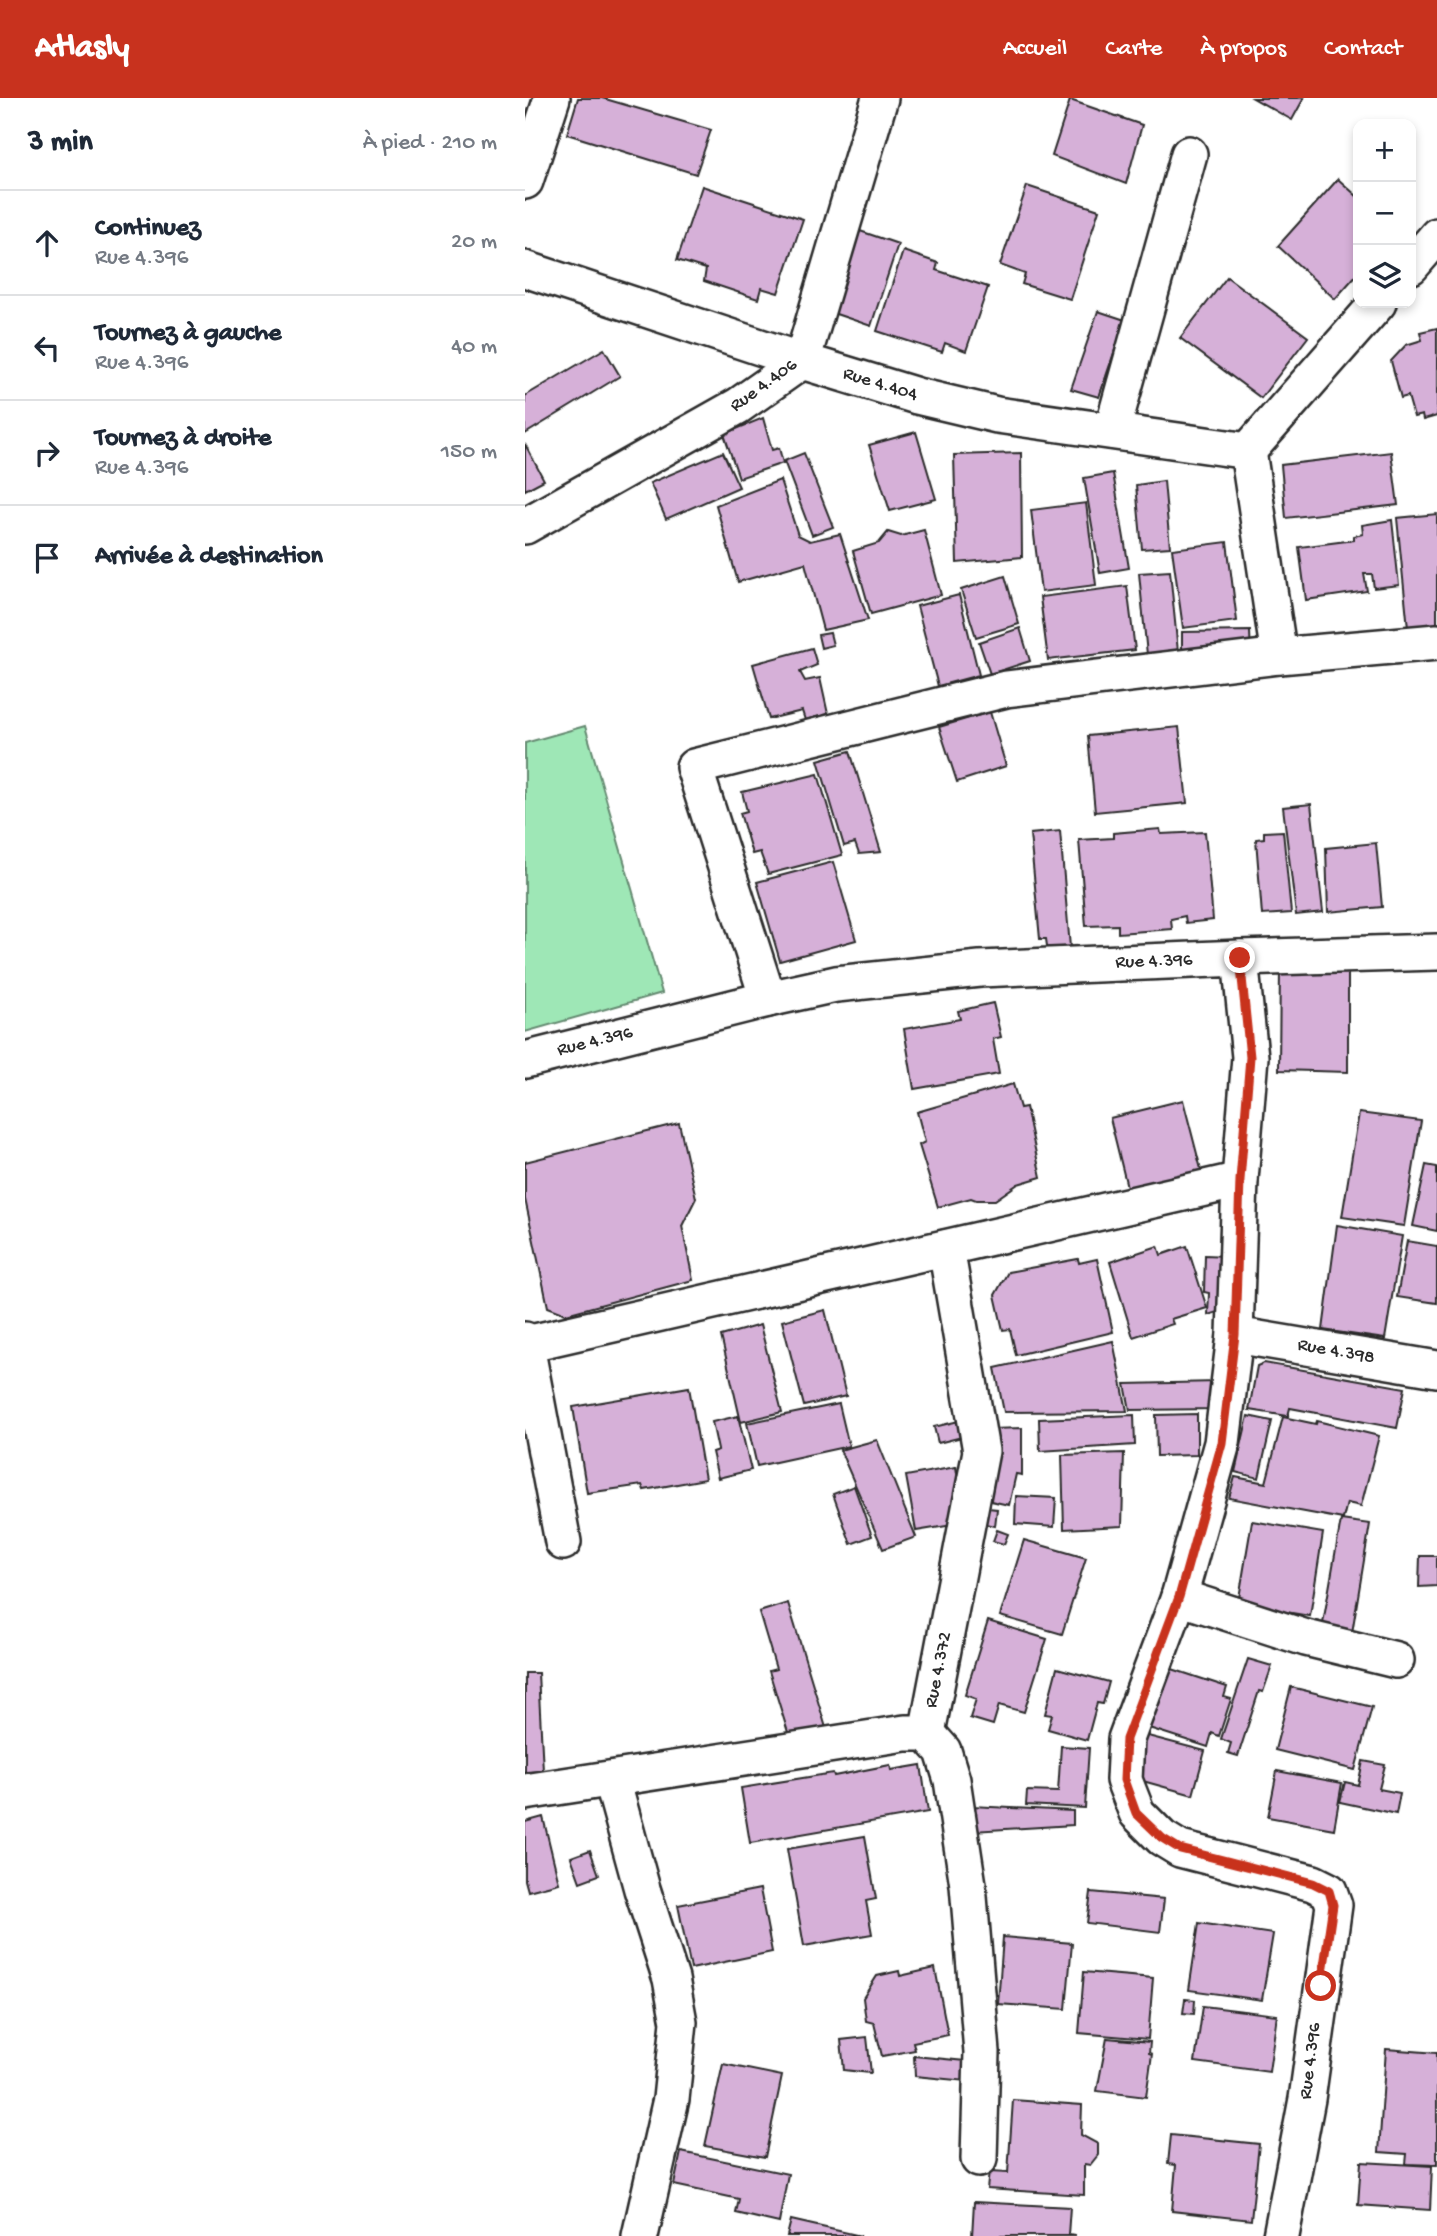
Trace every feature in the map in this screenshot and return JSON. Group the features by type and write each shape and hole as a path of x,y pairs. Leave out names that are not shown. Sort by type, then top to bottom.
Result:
{"street":[{"path":"525,181 552,98"},
{"name":"Rue 4.406","path":"525,526 738,406 802,361 880,98"},
{"path":"1112,431 1189,154"},
{"path":"1416,260 1437,236"},
{"name":"Rue 4.404","path":"525,269 802,361 917,396 997,415 1248,451"},
{"path":"1279,656 1248,451 1374,308"},
{"path":"768,999 694,767 1006,689 1279,656 1437,642"},
{"path":"1240,958 1437,952"},
{"name":"Rue 4.396","path":"525,1060 836,984 980,969 1240,958 1250,1057 1240,1180 1235,1335 1222,1443 1179,1597 1126,1739 1124,1780 1136,1813 1162,1838 1180,1849 1313,1883 1329,1891 1333,1905 1307,2099 1281,2236"},
{"path":"563,1542 525,1342 1240,1180"},
{"name":"Rue 4.372","path":"525,1792 905,1733 927,1733 981,1451 946,1248"},
{"name":"Rue 4.398","path":"1235,1335 1437,1370"},
{"path":"1179,1597 1306,1638 1396,1660"},
{"path":"927,1733 943,1751 952,1780 968,1885 982,2052 979,2159"},
{"path":"612,1780 642,1889 671,1979 679,2022 671,2099 640,2236"}],"green space":[{"path":"585,726 662,993 525,1032 525,743"}],"building":[{"path":"578,98 602,98 711,130 696,174 567,134"},
{"path":"1253,98 1304,98 1292,120"},
{"path":"1070,100 1142,125 1126,184 1052,156"},
{"path":"1338,179 1353,192 1353,279 1335,299 1278,246"},
{"path":"702,186 803,219 778,293 761,288 758,299 704,281 706,269 677,260"},
{"path":"1027,186 1099,210 1070,299 1022,284 1025,274 1000,265"},
{"path":"860,231 898,244 871,326 833,313"},
{"path":"903,251 938,263 936,270 988,287 966,351 945,343 942,352 877,331"},
{"path":"1227,277 1308,337 1261,398 1180,338"},
{"path":"1098,311 1125,320 1099,397 1071,389"},
{"path":"1437,328 1437,416 1423,420 1422,415 1414,417 1408,396 1401,398 1391,361 1406,345 1422,340 1420,332"},
{"path":"604,349 620,376 525,434 525,396"},
{"path":"763,418 772,450 779,448 783,463 739,478 724,434"},
{"path":"916,432 936,499 890,511 869,445"},
{"path":"525,444 544,480 525,490"},
{"path":"723,452 739,487 666,519 650,483"},
{"path":"1391,452 1398,505 1286,518 1281,465"},
{"path":"804,453 833,527 812,535 784,461"},
{"path":"1021,453 1022,557 957,563 954,455"},
{"path":"1113,473 1129,568 1100,573 1084,478"},
{"path":"780,480 798,535 810,541 840,534 868,620 823,630 805,563 738,582 716,505"},
{"path":"1164,481 1170,547 1142,549 1136,485"},
{"path":"1086,503 1096,585 1041,592 1031,510"},
{"path":"1437,514 1437,624 1408,628 1397,518"},
{"path":"1392,520 1399,585 1374,588 1372,574 1364,574 1367,591 1306,600 1299,547 1354,540 1354,536 1363,534 1362,525"},
{"path":"924,530 941,595 871,614 853,551 879,543 888,532 901,536"},
{"path":"1227,542 1237,621 1183,628 1172,549"},
{"path":"1170,571 1179,662 1148,665 1139,573"},
{"path":"1005,576 1019,624 976,637 961,590"},
{"path":"1127,586 1135,650 1048,660 1040,597"},
{"path":"959,595 979,675 938,686 917,606"},
{"path":"1020,628 1030,661 990,674 979,642"},
{"path":"1250,631 1251,656 1182,656 1182,632"},
{"path":"830,633 833,645 821,648 818,635"},
{"path":"812,648 817,665 800,672 805,681 820,678 828,714 805,720 802,711 769,719 753,664"},
{"path":"990,712 1006,766 957,782 939,727"},
{"path":"1179,727 1187,803 1095,812 1088,736"},
{"path":"850,751 881,852 859,854 855,843 844,846 818,760"},
{"path":"818,774 842,855 768,874 760,852 752,854 740,813 747,811 742,792"},
{"path":"1311,804 1323,912 1296,915 1283,807"},
{"path":"1160,829 1161,834 1205,832 1213,920 1186,923 1185,916 1171,919 1172,929 1118,933 1118,925 1086,926 1079,840 1113,838 1113,833"},
{"path":"1060,831 1071,959 1049,960 1046,939 1040,939 1030,834"},
{"path":"1283,831 1291,913 1262,915 1256,839 1264,838 1264,832"},
{"path":"1376,843 1382,907 1328,912 1326,848"},
{"path":"833,862 856,940 780,961 757,882"},
{"path":"1280,967 1348,968 1348,1072 1279,1070"},
{"path":"993,1003 1001,1037 993,1039 999,1074 914,1089 904,1029 960,1019 958,1011"},
{"path":"1013,1084 1020,1108 1026,1107 1041,1177 1018,1184 995,1200 971,1198 938,1207 919,1145 925,1142 917,1112"},
{"path":"1183,1100 1203,1177 1129,1195 1110,1118"},
{"path":"1359,1113 1421,1121 1404,1226 1342,1217"},
{"path":"679,1123 696,1198 682,1226 693,1280 566,1314 548,1307 525,1199 525,1162"},
{"path":"1426,1165 1437,1167 1437,1231 1413,1226"},
{"path":"1337,1225 1402,1236 1385,1339 1323,1330"},
{"path":"1407,1241 1437,1246 1437,1303 1397,1297"},
{"path":"1158,1246 1161,1255 1187,1246 1207,1308 1171,1319 1173,1324 1133,1337 1110,1262"},
{"path":"1205,1255 1227,1256 1224,1310 1208,1315 1209,1293 1204,1292"},
{"path":"1078,1259 1079,1263 1097,1259 1113,1332 1016,1355 1010,1329 1003,1330 995,1295 1008,1272"},
{"path":"825,1310 846,1396 804,1406 782,1321"},
{"path":"760,1325 782,1412 741,1422 721,1336"},
{"path":"1113,1341 1127,1411 1004,1412 995,1368"},
{"path":"1264,1363 1405,1388 1397,1428 1290,1408 1288,1416 1249,1410 1257,1366"},
{"path":"1218,1382 1217,1409 1130,1410 1125,1384"},
{"path":"689,1387 705,1479 644,1490 642,1485 587,1493 573,1407"},
{"path":"839,1404 849,1446 757,1466 747,1423"},
{"path":"1197,1414 1197,1455 1157,1456 1156,1415"},
{"path":"1134,1415 1135,1445 1040,1451 1039,1419"},
{"path":"738,1416 751,1470 718,1478 712,1452 718,1450 712,1422"},
{"path":"1248,1416 1272,1421 1259,1478 1235,1472"},
{"path":"1283,1417 1316,1424 1317,1421 1379,1436 1361,1506 1347,1503 1343,1519 1229,1498 1235,1477 1266,1483"},
{"path":"963,1420 966,1436 938,1443 934,1427"},
{"path":"1022,1428 1022,1475 1016,1474 1009,1505 986,1500 991,1429"},
{"path":"877,1440 916,1537 883,1549 840,1450"},
{"path":"1124,1453 1122,1526 1064,1529 1062,1455"},
{"path":"956,1467 965,1523 916,1531 906,1476"},
{"path":"854,1486 872,1536 851,1544 833,1494"},
{"path":"1016,1496 1056,1498 1054,1527 1015,1524"},
{"path":"988,1508 997,1509 995,1526 985,1524"},
{"path":"1341,1520 1370,1524 1351,1639 1321,1635"},
{"path":"1252,1521 1323,1533 1310,1616 1238,1604"},
{"path":"997,1530 1008,1534 1004,1544 993,1541"},
{"path":"1024,1540 1086,1558 1062,1634 1000,1616"},
{"path":"1420,1556 1437,1556 1437,1586 1419,1587"},
{"path":"788,1603 827,1731 791,1742 769,1671 776,1669 759,1612"},
{"path":"988,1621 1047,1639 1024,1712 999,1705 993,1725 970,1718 976,1699 965,1695"},
{"path":"1248,1659 1272,1666 1263,1692 1259,1691 1238,1756 1228,1753 1231,1743 1221,1739"},
{"path":"1057,1668 1109,1682 1103,1704 1097,1703 1087,1740 1048,1729 1052,1715 1045,1714"},
{"path":"1169,1668 1227,1687 1224,1697 1231,1699 1219,1736 1212,1733 1208,1747 1149,1728"},
{"path":"525,1673 538,1673 543,1771 525,1772"},
{"path":"1291,1687 1372,1707 1355,1770 1275,1750"},
{"path":"1144,1735 1205,1751 1193,1795 1132,1778"},
{"path":"1061,1746 1089,1748 1085,1808 1026,1805 1027,1791 1058,1792"},
{"path":"1363,1761 1385,1765 1379,1789 1400,1793 1396,1814 1340,1802 1345,1782 1358,1785"},
{"path":"890,1765 891,1770 921,1765 928,1812 750,1843 741,1788 833,1773 834,1776"},
{"path":"1277,1771 1342,1783 1334,1829 1268,1817"},
{"path":"971,1806 1073,1811 1073,1825 973,1831"},
{"path":"543,1817 559,1883 528,1891 525,1880 525,1822"},
{"path":"865,1836 876,1899 866,1901 872,1934 804,1946 787,1849"},
{"path":"590,1850 599,1875 580,1882 571,1857"},
{"path":"760,1889 772,1952 691,1969 678,1905"},
{"path":"1091,1892 1164,1899 1160,1932 1087,1923"},
{"path":"1199,1923 1273,1934 1262,2000 1189,1990"},
{"path":"1003,1937 1072,1943 1066,2009 998,2004"},
{"path":"935,1968 948,2035 913,2042 915,2050 882,2056 874,2023 866,2021 863,1998 877,1976 899,1971 900,1976"},
{"path":"1084,1972 1153,1978 1148,2039 1079,2033"},
{"path":"1185,1999 1195,2000 1194,2014 1183,2013"},
{"path":"1203,2006 1277,2015 1269,2072 1195,2062"},
{"path":"867,2037 871,2073 844,2070 841,2040"},
{"path":"1107,2038 1150,2042 1149,2053 1152,2054 1146,2097 1097,2091"},
{"path":"1386,2049 1437,2053 1437,2165 1406,2164 1407,2154 1379,2152"},
{"path":"914,2056 965,2061 966,2081 915,2076"},
{"path":"723,2064 782,2076 765,2157 705,2146"},
{"path":"1013,2100 1082,2105 1081,2135 1098,2144 1098,2155 1090,2165 1084,2164 1084,2195 987,2189 989,2172 1008,2173"},
{"path":"1171,2135 1259,2144 1251,2220 1172,2211 1176,2165 1168,2164"},
{"path":"681,2152 788,2174 779,2223 736,2213 739,2199 674,2185"},
{"path":"1361,2162 1432,2166 1430,2210 1358,2205"},
{"path":"974,2202 1070,2207 1068,2235 1076,2236 972,2236"},
{"path":"791,2220 861,2236 787,2236"}],"route":[{"path":"1240,958 1250,1057 1240,1180 1235,1335 1222,1443 1179,1597 1126,1739 1124,1780 1136,1813 1162,1838 1180,1849 1313,1883 1329,1891 1333,1905 1321,1986"}]}
